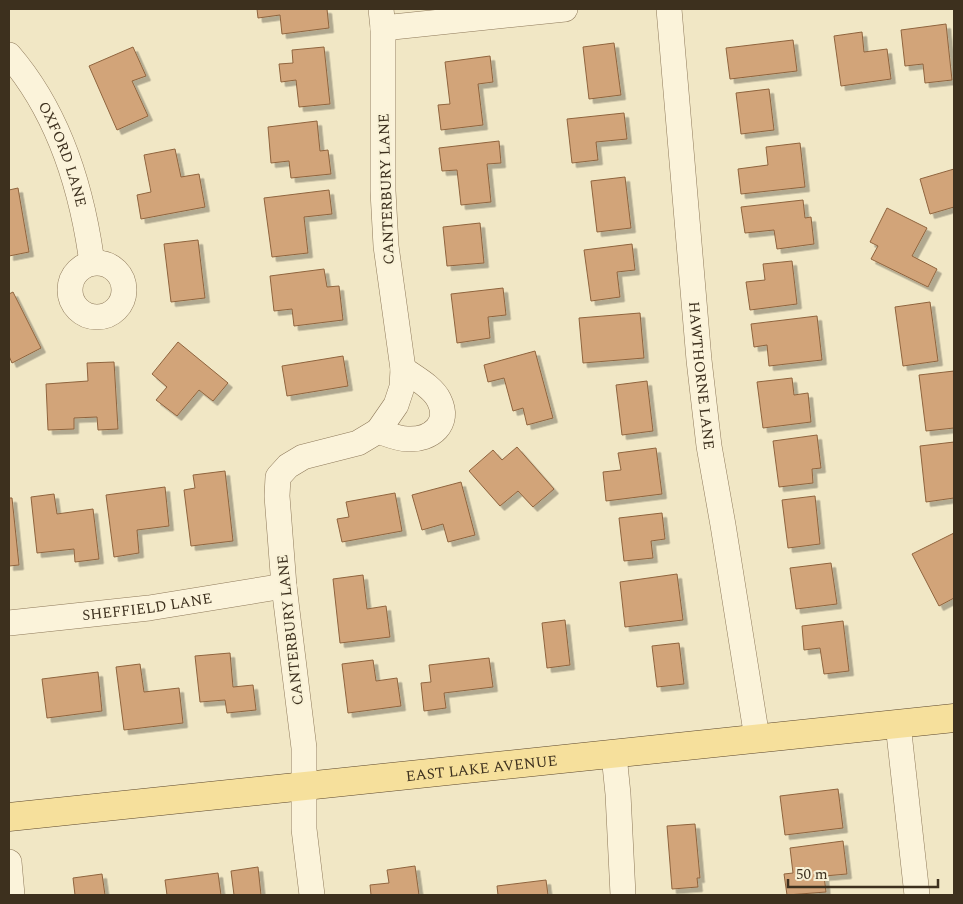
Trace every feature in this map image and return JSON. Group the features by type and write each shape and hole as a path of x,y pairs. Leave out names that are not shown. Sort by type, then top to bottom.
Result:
{"main road":[{"name":"EAST LAKE AVENUE","path":"9,817 954,718"}],"street":[{"path":"382,18 566,9"},
{"name":"HAWTHORNE LANE","path":"669,9 699,360 709,446 757,738"},
{"name":"CANTERBURY LANE","path":"312,895 304,829 304,748 284,586 276,496 278,477 288,466 303,458 358,443 378,430 396,405 402,387 403,369 386,246 383,191 382,18"},
{"name":"OXFORD LANE","path":"9,55 42,101 61,141 78,188 88,230 92,263"},
{"path":"378,430 407,439 421,438 431,435 442,420 443,411 439,399 420,381 403,369"},
{"name":"SHEFFIELD LANE","path":"9,623 149,608 284,586"},
{"path":"898,724 917,895"},
{"path":"614,755 624,895"},
{"path":"9,862 12,895"}],"building":[{"path":"257,9 327,9 329,28 282,34 280,15 258,18"},
{"path":"946,24 952,80 925,83 923,64 905,66 901,30"},
{"path":"862,32 864,52 887,49 891,79 841,86 834,36"},
{"path":"793,40 797,71 730,79 726,48"},
{"path":"614,43 621,95 589,99 583,47"},
{"path":"133,47 146,76 132,81 148,116 117,130 89,66"},
{"path":"324,47 330,104 299,107 296,80 281,82 279,64 293,63 292,50"},
{"path":"490,56 493,82 478,84 483,125 441,130 438,105 450,104 445,62"},
{"path":"769,89 774,130 741,134 736,93"},
{"path":"624,113 627,139 596,142 598,160 572,163 567,119"},
{"path":"317,121 320,151 328,150 331,174 291,178 289,161 271,163 268,127"},
{"path":"499,141 501,163 487,164 491,202 461,205 457,170 442,171 439,148"},
{"path":"800,143 805,187 741,194 738,169 768,165 766,147"},
{"path":"175,149 181,177 199,174 205,207 141,219 137,195 151,192 144,155"},
{"path":"954,169 954,207 930,214 920,179"},
{"path":"625,177 631,228 597,232 591,181"},
{"path":"18,188 29,252 9,256 9,190"},
{"path":"329,190 332,214 304,217 308,253 272,257 264,198"},
{"path":"803,200 805,218 811,217 814,244 777,249 774,230 745,233 741,207"},
{"path":"887,208 927,228 912,256 937,269 928,287 871,259 878,246 870,242"},
{"path":"480,223 484,263 447,266 443,227"},
{"path":"198,240 205,298 171,302 164,244"},
{"path":"632,244 635,270 617,272 620,297 591,301 584,250"},
{"path":"792,261 797,304 750,310 746,282 765,280 763,264"},
{"path":"324,269 327,287 339,286 343,320 294,326 292,309 274,311 270,276"},
{"path":"503,288 506,315 488,317 490,338 457,343 451,294"},
{"path":"13,292 41,348 12,363 9,356 9,294"},
{"path":"930,302 938,361 903,366 895,307"},
{"path":"640,313 644,358 583,363 579,318"},
{"path":"817,316 822,360 769,366 767,345 754,347 751,324"},
{"path":"178,342 228,383 213,401 199,390 177,416 156,400 167,387 152,374"},
{"path":"535,351 553,418 527,425 523,408 513,411 504,378 488,382 484,365"},
{"path":"343,356 348,386 287,396 282,366"},
{"path":"114,362 118,429 98,430 97,417 74,418 74,429 48,430 46,384 88,381 87,363"},
{"path":"954,371 954,428 926,431 919,375"},
{"path":"792,378 794,395 808,393 811,422 763,428 757,382"},
{"path":"647,381 653,431 622,435 616,385"},
{"path":"817,435 821,468 812,469 813,483 779,487 773,441"},
{"path":"954,442 954,498 926,502 920,446"},
{"path":"517,447 554,489 533,507 518,491 500,506 469,471 493,450 502,460"},
{"path":"656,448 662,494 606,501 603,472 621,470 618,453"},
{"path":"225,471 233,541 191,546 184,490 195,488 193,475"},
{"path":"461,482 475,535 448,542 443,524 422,530 412,495"},
{"path":"165,487 169,526 137,530 139,553 114,557 106,495"},
{"path":"395,493 402,531 342,542 337,519 349,517 346,502"},
{"path":"54,494 57,514 93,509 99,559 75,562 74,549 37,553 31,497"},
{"path":"815,496 820,544 788,548 782,500"},
{"path":"9,498 12,498 19,565 9,566"},
{"path":"662,513 665,539 651,541 653,558 624,561 619,518"},
{"path":"954,533 954,598 939,606 912,554"},
{"path":"831,563 837,604 796,609 790,568"},
{"path":"677,574 683,620 625,627 620,582"},
{"path":"363,575 367,609 386,606 390,637 340,643 333,579"},
{"path":"565,620 570,665 547,668 542,623"},
{"path":"843,621 849,671 824,674 820,648 804,650 802,626"},
{"path":"679,643 684,684 657,687 652,646"},
{"path":"230,653 233,687 253,685 256,710 227,713 225,700 200,702 195,656"},
{"path":"489,658 493,687 444,693 446,708 424,711 421,683 431,682 429,665"},
{"path":"373,660 376,681 397,678 401,706 348,713 342,664"},
{"path":"140,664 144,692 179,688 183,723 124,730 116,667"},
{"path":"98,672 102,711 47,718 42,679"},
{"path":"838,789 843,828 785,835 780,796"},
{"path":"695,824 700,878 697,878 698,887 672,889 667,826"},
{"path":"843,841 847,874 824,876 826,892 787,895 784,874 793,873 790,848"},
{"path":"415,866 419,895 371,895 370,885 389,883 387,870"},
{"path":"258,867 261,895 234,895 231,871"},
{"path":"218,873 221,895 167,895 165,880"},
{"path":"102,874 105,895 75,895 73,878"},
{"path":"546,880 548,895 498,895 497,886"}]}
